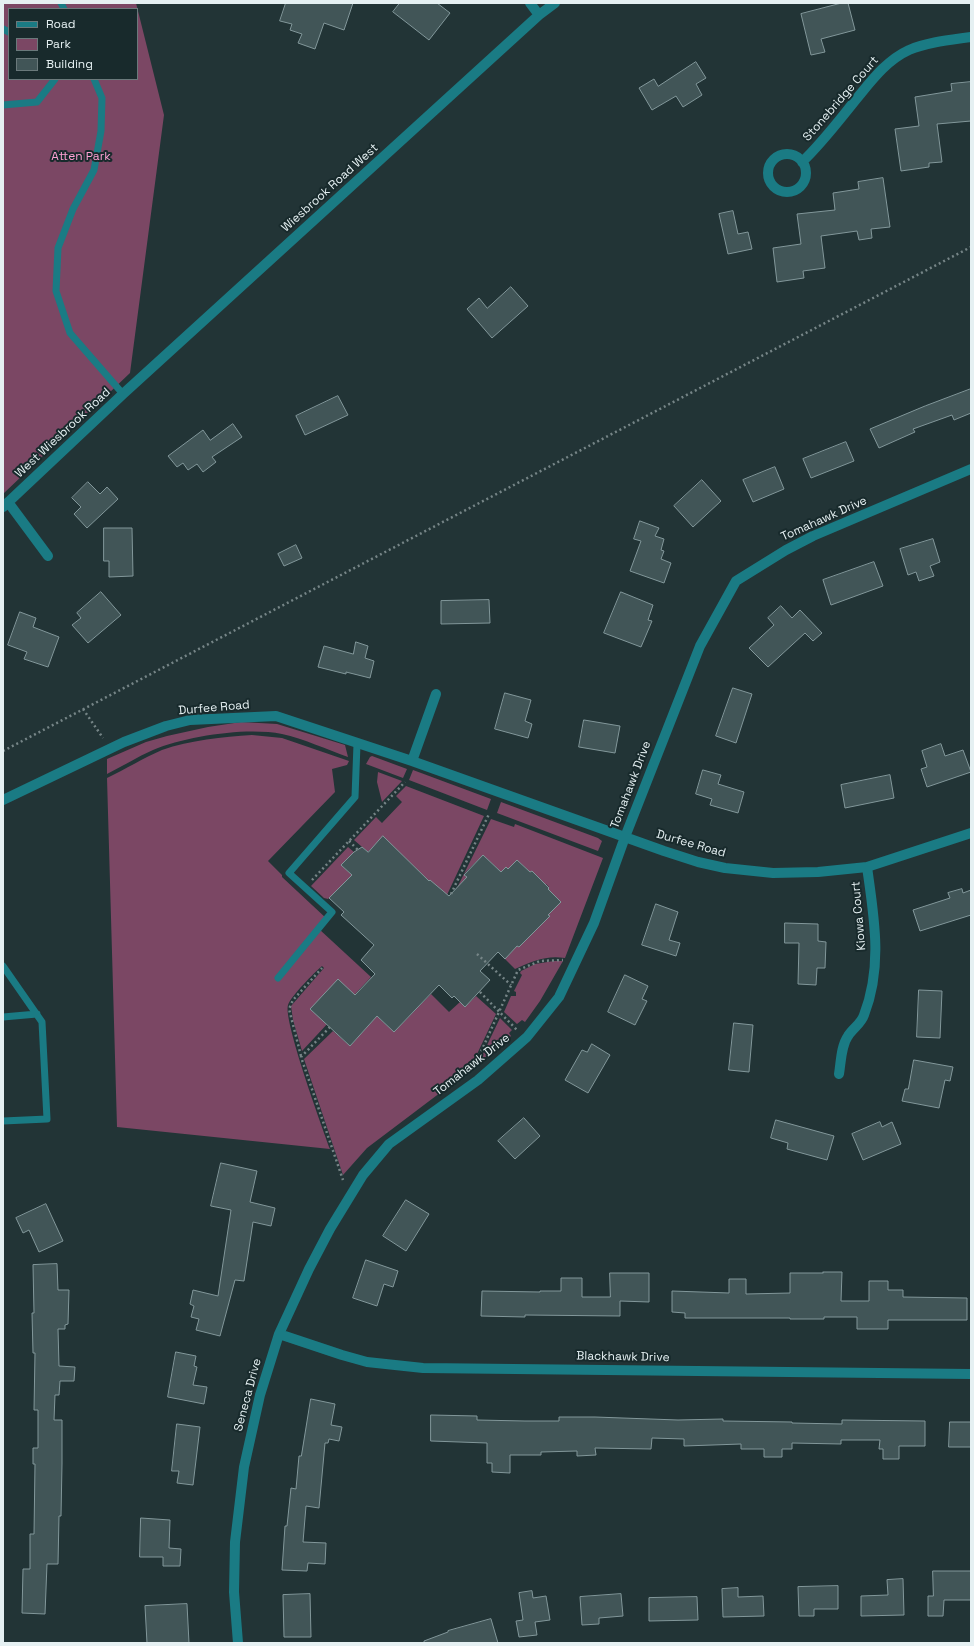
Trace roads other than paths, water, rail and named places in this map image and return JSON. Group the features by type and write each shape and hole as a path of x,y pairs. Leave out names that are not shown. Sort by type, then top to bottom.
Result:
{"street":[{"path":"530,3 539,15"},
{"name":"Wiesbrook Road West","path":"123,394 539,15 555,3"},
{"name":"Stonebridge Court","path":"802,162 814,151 873,79 893,60 908,51 921,46 971,37"},
{"name":"West Wiesbrook Road","path":"5,504 123,394"},
{"name":"Tomahawk Drive","path":"363,1175 389,1144 478,1080 528,1037 559,997 594,923 625,837 700,646 736,581 786,550 813,536 971,469"},
{"path":"5,504 48,556"},
{"path":"412,761 436,694"},
{"name":"Durfee Road","path":"3,800 149,732 190,720 276,716 412,761 698,862 725,868 773,873 794,873 867,867 971,833"},
{"name":"Kiowa Court","path":"839,1074 844,1042 848,1035 861,1023 874,976 876,929 867,867"},
{"name":"Seneca Drive","path":"238,1643 234,1592 235,1542 239,1502 251,1432 279,1334 309,1269 330,1229 363,1175"},
{"name":"Blackhawk Drive","path":"279,1334 367,1362 423,1368 971,1374"}],"lane":[{"path":"3,105 37,102 54,80"},
{"path":"94,80 102,98 101,131 94,170 73,209 58,248 56,291 70,333 123,394"},
{"path":"278,978 332,912 289,873 355,797 357,744"},
{"path":"3,966 42,1022 47,1119 3,1121"},
{"path":"3,1017 37,1014"}],"park label":[{"name":"Atten Park","path":"81,157"}]}
